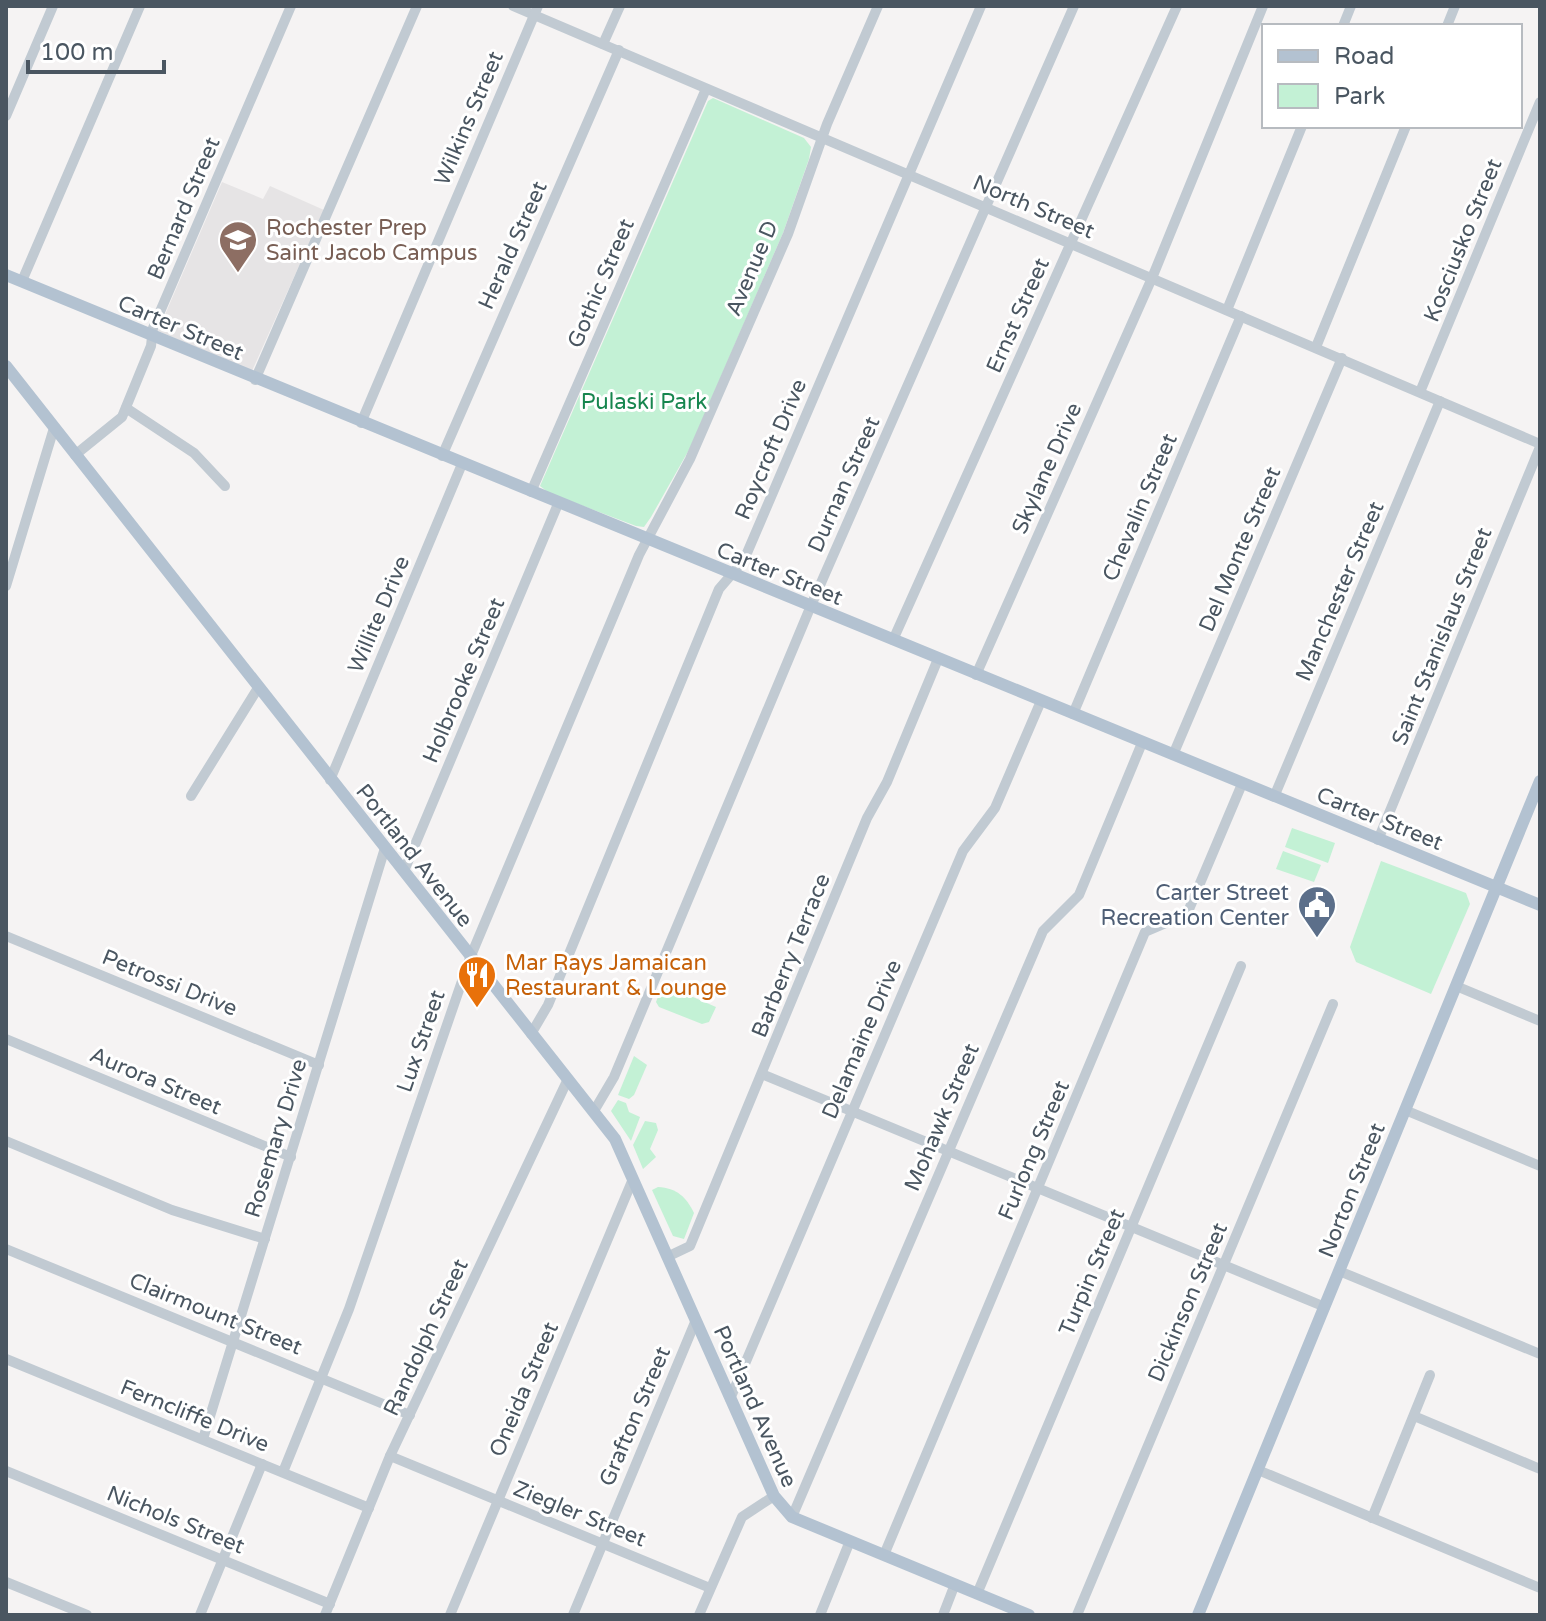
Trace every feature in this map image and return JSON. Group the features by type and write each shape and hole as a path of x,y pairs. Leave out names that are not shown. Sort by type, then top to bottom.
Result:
{"main road":[{"name":"Carter Street","path":"6,275 810,608 1540,905"},
{"name":"Portland Avenue","path":"7,371 615,1139 774,1496 792,1517 1029,1615"},
{"name":"Norton Street","path":"1198,1615 1540,782"}],"street":[{"path":"6,116 53,6"},
{"path":"22,281 140,6"},
{"name":"Bernard Street","path":"75,455 118,423 126,408 153,328 291,6"},
{"path":"255,380 417,6"},
{"name":"North Street","path":"513,6 536,10 603,44 706,89 1540,445"},
{"path":"603,44 620,6"},
{"name":"Avenue D","path":"646,540 686,468 709,417 788,234 821,138 878,6"},
{"name":"Roycroft Drive","path":"531,1034 548,1005 719,589 744,560 981,6"},
{"name":"Durnan Street","path":"594,1111 614,1077 810,608 1074,6"},
{"name":"Ernst Street","path":"893,640 1177,6"},
{"name":"Skylane Drive","path":"976,675 1152,278 1263,6"},
{"name":"Wilkins Street","path":"361,423 536,10"},
{"name":"Herald Street","path":"442,456 619,50"},
{"name":"Gothic Street","path":"531,492 706,89"},
{"name":"Kosciusko Street","path":"1420,392 1540,102"},
{"path":"1227,310 1301,128"},
{"path":"1316,347 1405,128"},
{"name":"Chevalin Street","path":"1073,714 1241,316"},
{"name":"Del Monte Street","path":"1173,755 1342,358"},
{"name":"Manchester Street","path":"1274,797 1440,401"},
{"path":"126,408 194,453 225,486"},
{"path":"6,586 54,428"},
{"name":"Saint Stanislaus Street","path":"1378,840 1540,445"},
{"name":"Willite Drive","path":"330,780 462,464"},
{"name":"Holbrooke Street","path":"404,871 558,504"},
{"name":"Lux Street","path":"283,1472 349,1309 470,958 646,540"},
{"name":"Barberry Terrace","path":"669,1256 690,1246 867,818 887,782 938,659"},
{"path":"191,796 258,688"},
{"name":"Delamaine Drive","path":"730,1399 963,851 995,808 1041,701"},
{"name":"Mohawk Street","path":"792,1517 1043,931 1079,895 1142,743"},
{"name":"Furlong Street","path":"884,1555 1145,932 1187,914 1242,784"},
{"name":"Rosemary Drive","path":"203,1439 385,848"},
{"name":"Petrossi Drive","path":"6,936 319,1065"},
{"name":"Turpin Street","path":"977,1594 1241,966"},
{"path":"1456,986 1540,1021"},
{"name":"Dickinson Street","path":"1077,1615 1333,1004"},
{"name":"Aurora Street","path":"6,1039 291,1157"},
{"path":"762,1074 1325,1307"},
{"name":"Randolph Street","path":"325,1615 390,1456 568,1079"},
{"path":"1405,1110 1540,1166"},
{"path":"6,1141 172,1210 265,1239"},
{"name":"Oneida Street","path":"450,1615 633,1179"},
{"name":"Clairmount Street","path":"6,1249 410,1415"},
{"path":"1339,1271 1540,1354"},
{"name":"Grafton Street","path":"573,1615 696,1320"},
{"name":"Ferncliffe Drive","path":"6,1359 369,1508"},
{"path":"1372,1518 1430,1375"},
{"path":"1414,1416 1540,1469"},
{"name":"Ziegler Street","path":"390,1456 710,1588"},
{"path":"200,1615 262,1464"},
{"path":"1258,1470 1540,1588"},
{"name":"Nichols Street","path":"6,1471 330,1604"},
{"path":"699,1615 742,1517 774,1496"},
{"path":"820,1615 850,1541"},
{"path":"6,1582 87,1615"},
{"path":"943,1615 955,1584"}],"shaded area":[{"name":"Rochester Prep Saint Jacob Campus","path":"222,182 263,199 270,186 324,210 252,371 158,331"}],"green space":[{"name":"Pulaski Park","path":"713,98 804,138 811,147 809,159 783,233 690,448 651,517 644,527 636,526 549,493 540,486 708,101"},
{"path":"1292,828 1335,843 1328,863 1285,847"},
{"path":"1283,851 1321,865 1314,882 1276,869"},
{"path":"1381,861 1466,893 1470,904 1431,994 1356,962 1350,947"},
{"path":"663,984 716,1007 709,1022 702,1024 659,1007 656,1002"},
{"path":"634,1056 647,1065 634,1095 629,1099 618,1095"},
{"path":"618,1100 626,1103 629,1112 640,1117 631,1141 611,1111"},
{"path":"645,1121 656,1123 658,1130 650,1149 656,1157 643,1169 633,1145"},
{"path":"658,1187 680,1194 694,1213 684,1239 673,1236 652,1190"}],"place":[{"name":"Rochester Prep Saint Jacob Campus","path":"238,274"},
{"name":"Carter Street Recreation Center","path":"1317,939"},
{"name":"Mar Rays Jamaican Restaurant & Lounge","path":"477,1009"}]}
